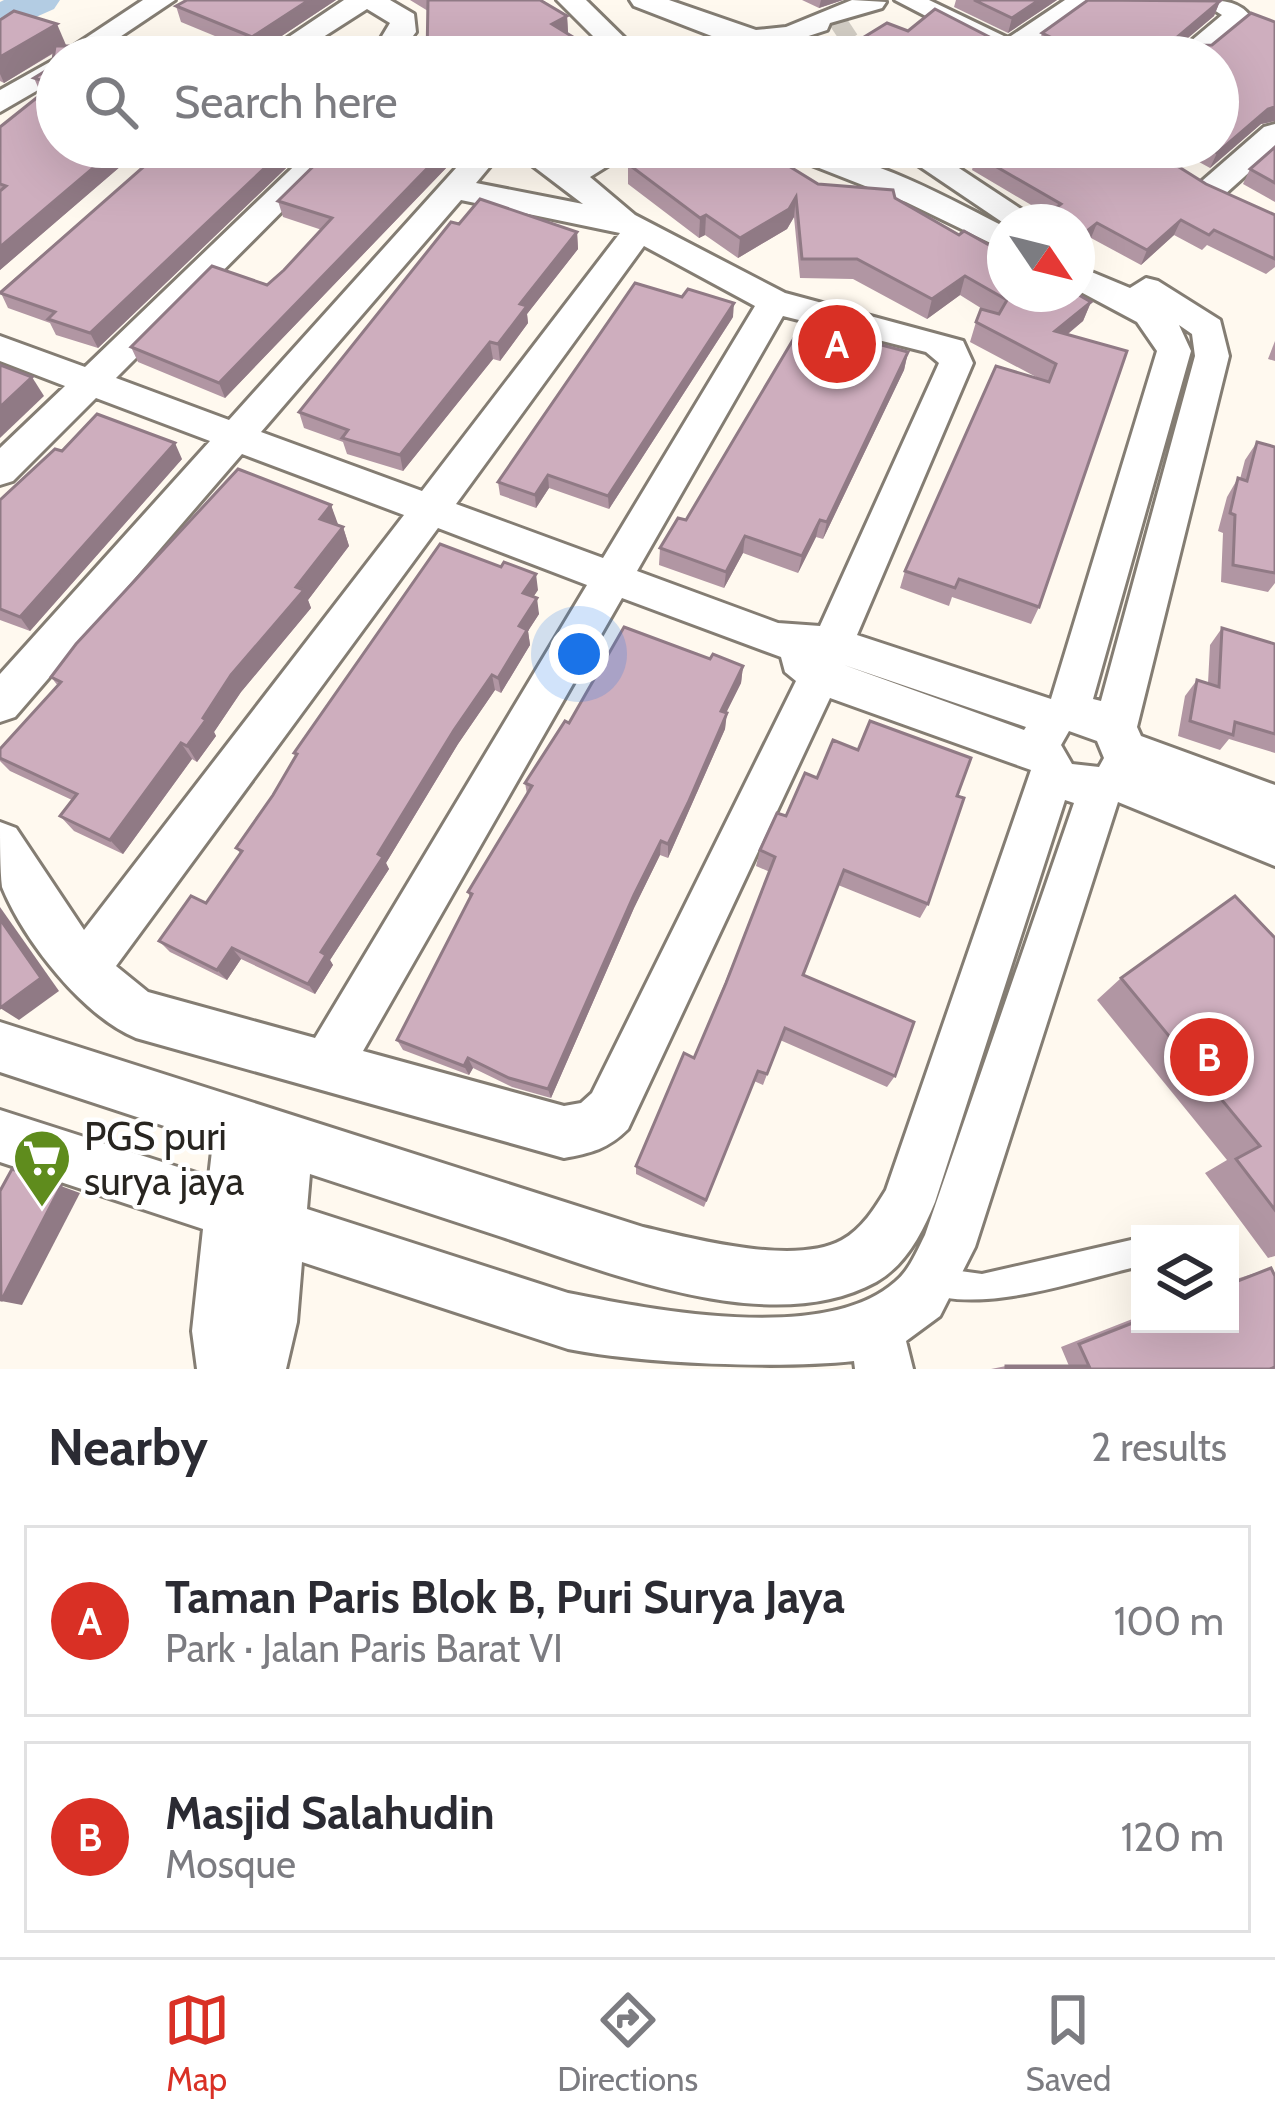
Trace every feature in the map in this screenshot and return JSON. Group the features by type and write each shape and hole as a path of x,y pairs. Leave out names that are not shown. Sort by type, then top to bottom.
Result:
{"street":[{"path":"105,36 162,0"},
{"path":"305,36 367,0 404,20 400,36"},
{"path":"643,0 745,36"},
{"path":"908,0 983,36"},
{"path":"1039,36 1083,0"},
{"path":"1211,0 1233,9 1237,17 1213,36"},
{"path":"575,1 609,36"},
{"path":"782,36 833,23 875,1"},
{"path":"325,23 351,36"},
{"path":"819,36 833,23"},
{"path":"0,104 36,80"},
{"path":"1239,166 1275,133"},
{"path":"0,471 310,168"},
{"path":"0,704 472,168"},
{"path":"0,843 84,970 106,995 136,1013 564,1132 599,1124 610,1111 825,660 956,363 950,350 936,343 774,302 632,227 556,168"},
{"path":"569,176 584,168"},
{"path":"848,168 987,231"},
{"path":"874,178 886,168"},
{"path":"939,168 997,204"},
{"path":"1213,189 1236,168"},
{"path":"454,189 632,227"},
{"path":"84,970 430,509 632,227"},
{"path":"0,1047 264,1134 700,1266 775,1276 824,1273 874,1252 897,1223 920,1173 957,1054 1085,750 1197,424 1212,356 1208,328 1095,261"},
{"path":"0,1136 568,1321 653,1338 786,1348 840,1341 880,1350 949,1247 1009,1076 1174,351 1170,332 1095,286"},
{"path":"328,1064 774,302"},
{"path":"0,348 825,660 1085,750 1275,805"},
{"path":"1159,413 1197,424"},
{"path":"1085,750 1275,845"},
{"path":"957,1054 1009,1076"},
{"path":"226,1369 220,1331 255,1220 264,1134"},
{"path":"255,1220 269,1322 257,1369"}],"lane":[{"path":"930,1281 982,1288 1131,1254"}],"building":[{"path":"187,0 309,0 254,36 176,6"},
{"path":"428,0 540,0 567,16 552,24 571,36 427,36"},
{"path":"974,0 1039,0 1012,18"},
{"path":"1088,0 1220,1 1179,36 1042,33"},
{"path":"935,9 988,36 866,36 887,23 908,31"},
{"path":"14,11 57,24 0,57 0,20"},
{"path":"1251,13 1275,22 1275,107 1239,134 1239,36 1223,36"},
{"path":"36,98 36,168 93,168 0,247 0,191 6,186 0,184 0,127"},
{"path":"1275,147 1275,183 1250,169"},
{"path":"142,168 265,168 90,333 48,319 55,312 0,293"},
{"path":"312,168 428,168 219,383 131,347 212,266 267,285 332,218 278,201"},
{"path":"633,168 792,168 818,184 893,190 895,198 959,235 964,231 987,244 987,289 965,276 932,299 857,259 802,259 796,197 789,209 740,238 706,215 700,218"},
{"path":"999,168 1180,168 1275,215 1275,259 1181,220 1147,250 1097,223 1095,204 1061,204"},
{"path":"480,199 577,232 520,304 527,306 498,344 490,342 400,455 342,438 348,430 299,412 451,222 459,224"},
{"path":"635,283 682,297 688,289 734,303 608,496 548,475 535,495 498,482"},
{"path":"981,309 999,314 1079,312 1055,331 1127,351 1039,607 959,579 955,588 905,571 996,366 1049,382 1056,364 976,322"},
{"path":"825,330 908,352 827,522 820,520 802,556 745,536 726,572 660,548 678,518 686,520 797,333 820,340"},
{"path":"0,365 32,377 0,407"},
{"path":"97,414 175,443 20,617 0,609 0,500 55,449 62,451"},
{"path":"1257,442 1275,447 1275,573 1233,565 1235,515 1230,513 1238,478 1247,481"},
{"path":"238,469 331,505 320,519 343,527 296,587 304,590 231,675 187,746 181,743 110,840 60,816 77,794 0,758 0,749 61,682 51,677 76,644"},
{"path":"440,544 501,567 504,562 536,574 523,593 537,598 519,626 527,630 498,678 492,675 454,730 378,854 383,857 321,952 326,955 308,984 232,948 217,970 159,941 191,896 206,903 242,851 236,848 273,795 294,753"},
{"path":"624,627 710,659 713,654 743,666 721,711 727,713 688,803 668,844 661,841 634,895 548,1089 509,1078 468,1058 464,1066 397,1040 472,894 468,892 532,786 525,783 565,721 569,723"},
{"path":"1222,628 1275,644 1275,734 1235,722 1233,735 1190,721 1197,680 1219,687"},
{"path":"870,721 971,758 957,796 964,798 928,904 844,870 803,975 914,1022 895,1076 785,1028 767,1074 758,1071 706,1200 636,1166 684,1053 694,1058 726,983 775,857 760,850 777,813 786,816 805,773 817,778 833,740 858,750"},
{"path":"1235,896 1275,938 1275,1210 1236,1159 1260,1146 1121,978"},
{"path":"0,919 41,978 0,1008"},
{"path":"12,1169 61,1186 1,1301 0,1191"},
{"path":"1271,1268 1275,1276 1275,1367 1270,1369 1006,1369 1089,1366 1079,1344 1131,1324 1131,1333 1239,1333 1239,1280"}],"waterway":[{"path":"0,20 38,0"}],"tunnel":[{"path":"834,32 849,22"}],"place":[{"name":"Taman Paris Blok B, Puri Surya Jaya","path":"837,344"},
{"name":"Masjid Salahudin","path":"1209,1057"},
{"name":"PGS puri surya jaya","path":"42,1209"}]}
